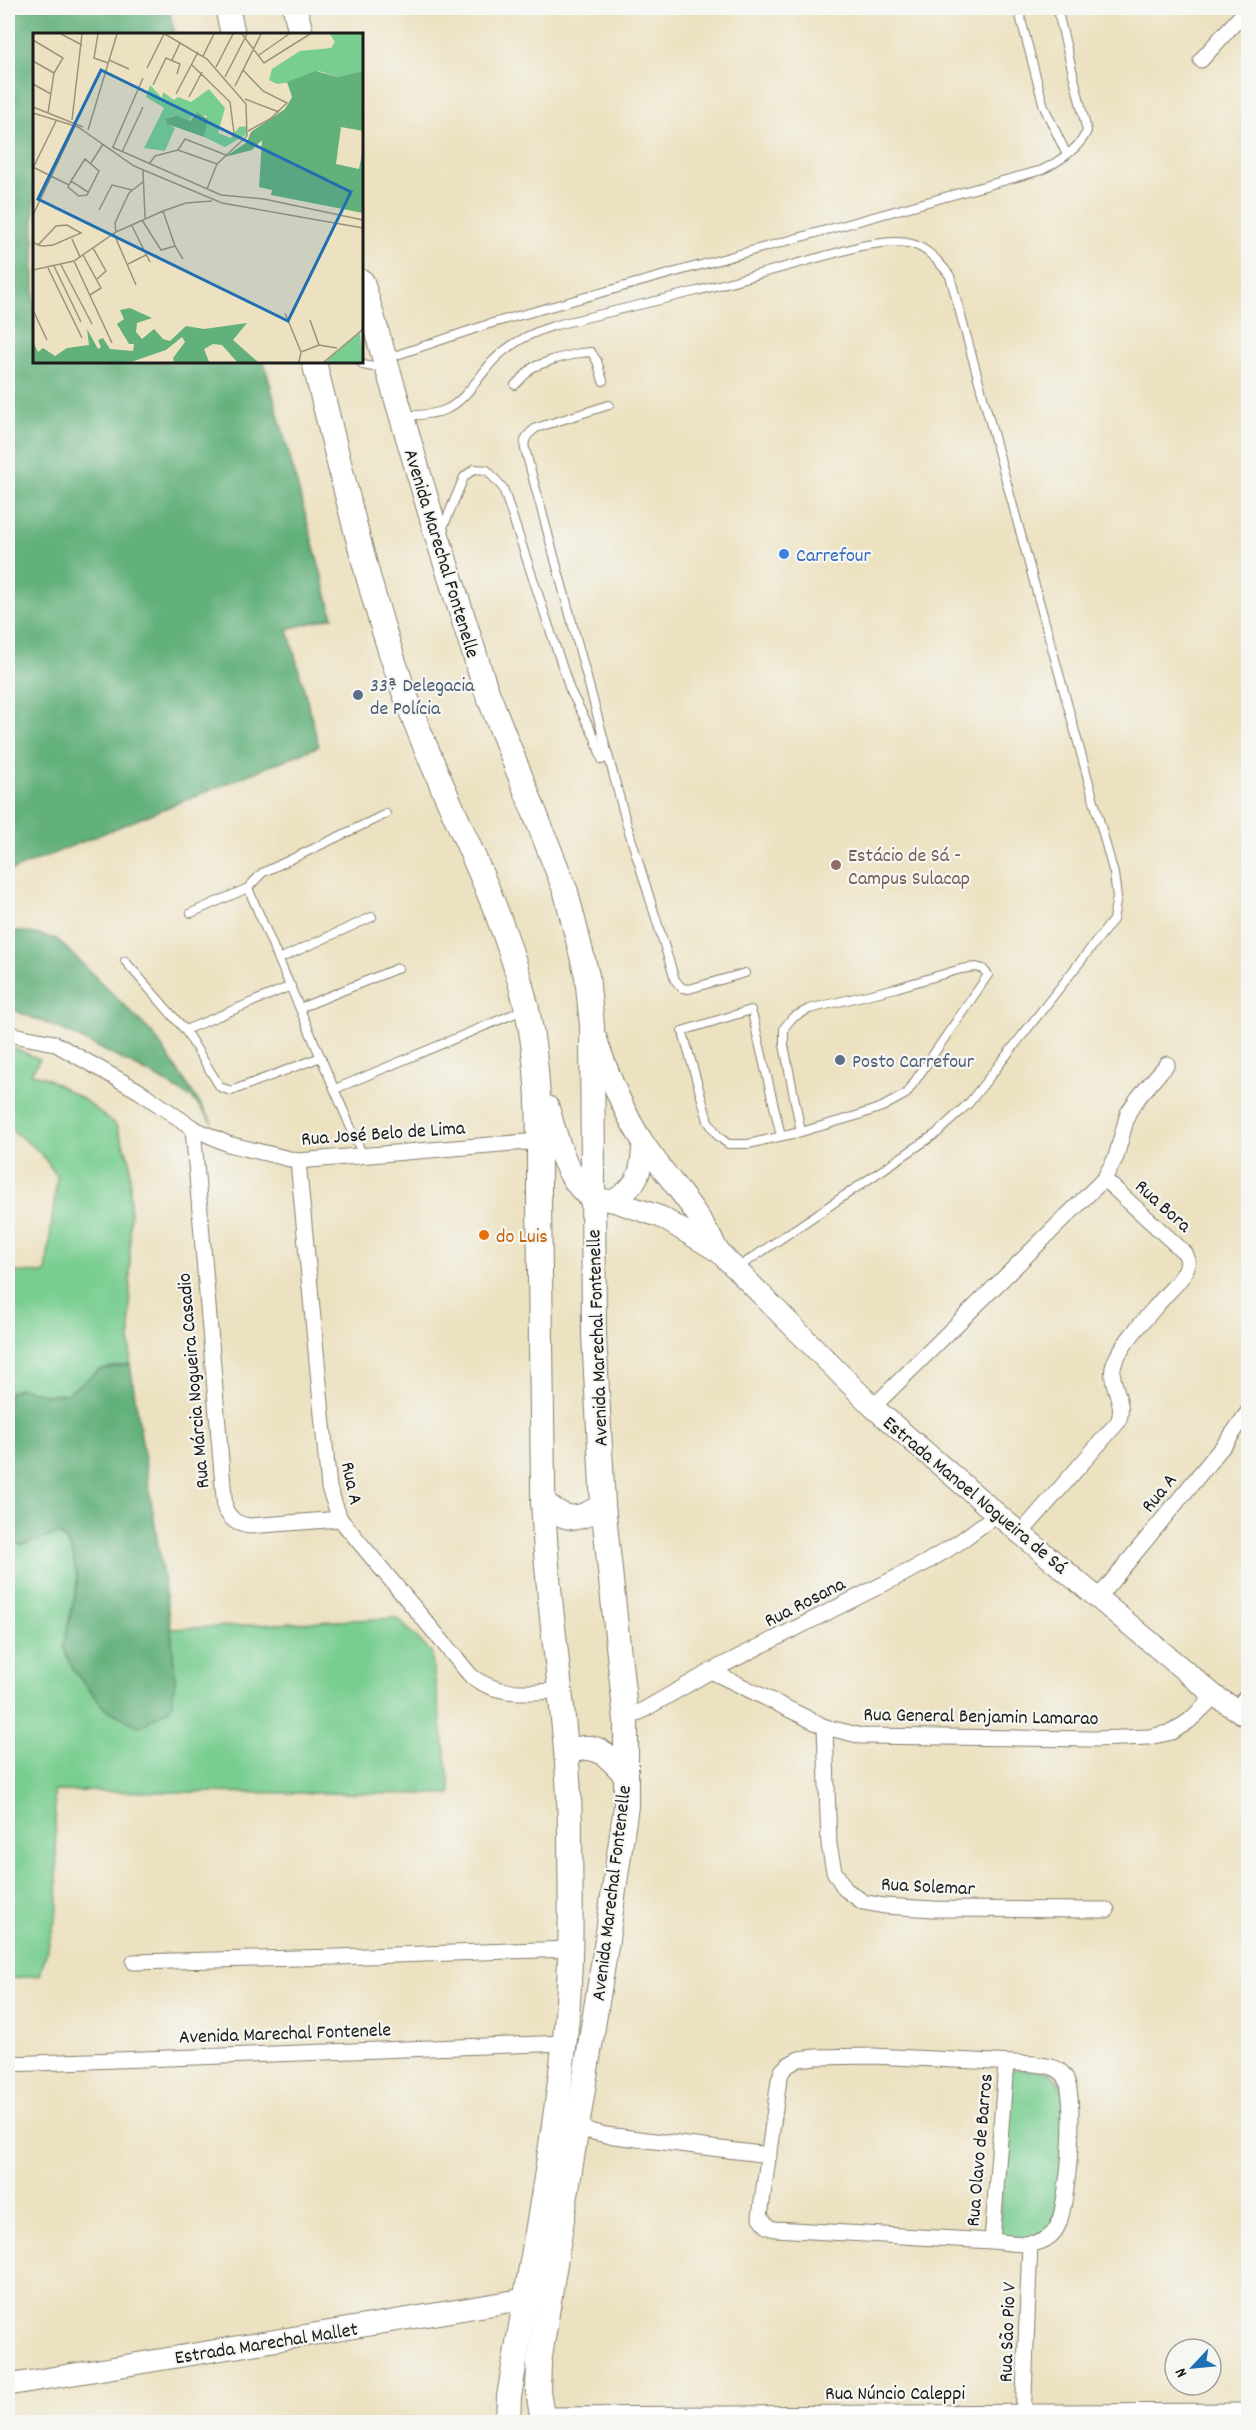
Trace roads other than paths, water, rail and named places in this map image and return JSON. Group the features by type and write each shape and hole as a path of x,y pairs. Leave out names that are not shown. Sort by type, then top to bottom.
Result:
{"main road":[{"path":"227,8 234,33"},
{"path":"295,8 301,33"},
{"name":"Avenida Marechal Fontenelle","path":"363,289 373,360 402,416 485,687 566,892 587,976 592,1026 603,1199 594,1335 603,1505 627,1720 626,1806 606,1946 539,2363 538,2391 543,2419"},
{"name":"Avenida Marechal Fontenelle","path":"314,363 358,538 393,662 440,782 488,888 512,954 527,1008 536,1068 539,1141 543,1502 559,1691 567,1754 570,1948 565,2043 548,2170 509,2397 508,2422"},
{"name":"Estrada Manoel Nogueira de Sá","path":"592,1026 607,1072 623,1108 643,1143 696,1211 719,1252 735,1270 873,1407 997,1514 1215,1696 1244,1707"},
{"path":"536,1068 556,1139 578,1184 603,1199 633,1187 642,1167 643,1143"},
{"name":"Estrada Manoel Nogueira de Sá","path":"603,1199 661,1217 719,1252"},
{"path":"543,1502 565,1517 575,1518 590,1514 603,1505"},
{"path":"567,1754 578,1747 600,1750 612,1759 626,1775"},
{"name":"Estrada Marechal Mallet","path":"8,2385 525,2299"}],"street":[{"path":"1202,60 1248,8"},
{"name":"Rua José Belo de Lima","path":"8,1034 54,1043 138,1091 193,1128 228,1144 298,1161 539,1141"},
{"path":"873,1407 1104,1179 1116,1157 1128,1113 1167,1064"},
{"name":"Rua Márcia Nogueira Casadio","path":"193,1128 225,1509 231,1520 250,1526 340,1519"},
{"name":"Rua A","path":"298,1161 329,1488 340,1519 471,1676 485,1686 511,1693 559,1691"},
{"name":"Rua Bora","path":"1021,1533 1118,1422 1121,1405 1113,1383 1112,1371 1116,1359 1143,1322 1182,1278 1188,1260 1185,1253 1104,1179"},
{"name":"Rua A","path":"1098,1598 1228,1440 1248,1412"},
{"name":"Rua Rosana","path":"627,1720 711,1671 925,1563 958,1543 997,1514"},
{"name":"Rua General Benjamin Lamarao","path":"711,1671 825,1727 862,1736 1094,1739 1149,1737 1172,1732 1189,1721 1215,1696"},
{"name":"Rua Solemar","path":"825,1727 829,1845 834,1871 845,1889 863,1902 884,1906 934,1909 1107,1910"},
{"path":"135,1962 570,1948"},
{"name":"Avenida Marechal Fontenele","path":"8,2064 565,2043"},
{"name":"Rua Olavo de Barros","path":"769,2155 779,2080 782,2071 799,2059 873,2056 1051,2066 1066,2077 1069,2087 1071,2120 1068,2177 1058,2225 1044,2240 1030,2243 992,2241 1006,2064"},
{"path":"576,2128 606,2135 769,2155 760,2216 768,2227 992,2241"},
{"name":"Rua São Pio V","path":"1023,2417 1030,2243"},
{"name":"Rua Núncio Caleppi","path":"543,2419 1023,2417 1248,2411"}],"lane":[{"path":"1018,8 1044,106 1066,153"},
{"path":"373,360 489,324 1042,170 1058,162 1082,142 1087,131 1057,8"},
{"path":"402,416 434,413 446,409 459,399 495,359 515,342 536,331 697,291 861,246 900,240 918,246 937,258 950,276 1114,874 1117,897 1113,920 969,1103 937,1133 735,1270"},
{"path":"516,385 533,368 580,352 591,352 597,361 603,381"},
{"path":"609,405 536,428 527,434 524,442 525,450 621,803 675,981 682,988 689,989 745,973"},
{"path":"438,539 464,477 474,469 487,470 503,488 570,690 595,738 602,760"},
{"path":"191,913 248,888 262,873 386,814"},
{"path":"248,888 363,1156"},
{"path":"279,959 372,917"},
{"path":"125,961 185,1030 220,1087 231,1092 321,1057"},
{"path":"781,1136 752,1014 683,1033 708,1121 718,1136 728,1144 748,1144 801,1132 882,1107 906,1094 988,975 983,969 976,967 960,969 809,1010 792,1018 784,1028 784,1045 801,1132"},
{"path":"300,1008 398,968"},
{"path":"185,1030 291,986"},
{"path":"335,1089 527,1008"}],"place":[{"name":"Carrefour","path":"784,554"},
{"name":"33ª Delegacia de Polícia","path":"358,695"},
{"name":"Estácio de Sá - Campus Sulacap","path":"836,865"},
{"name":"Posto Carrefour","path":"840,1060"},
{"name":"do Luis","path":"484,1235"}]}
